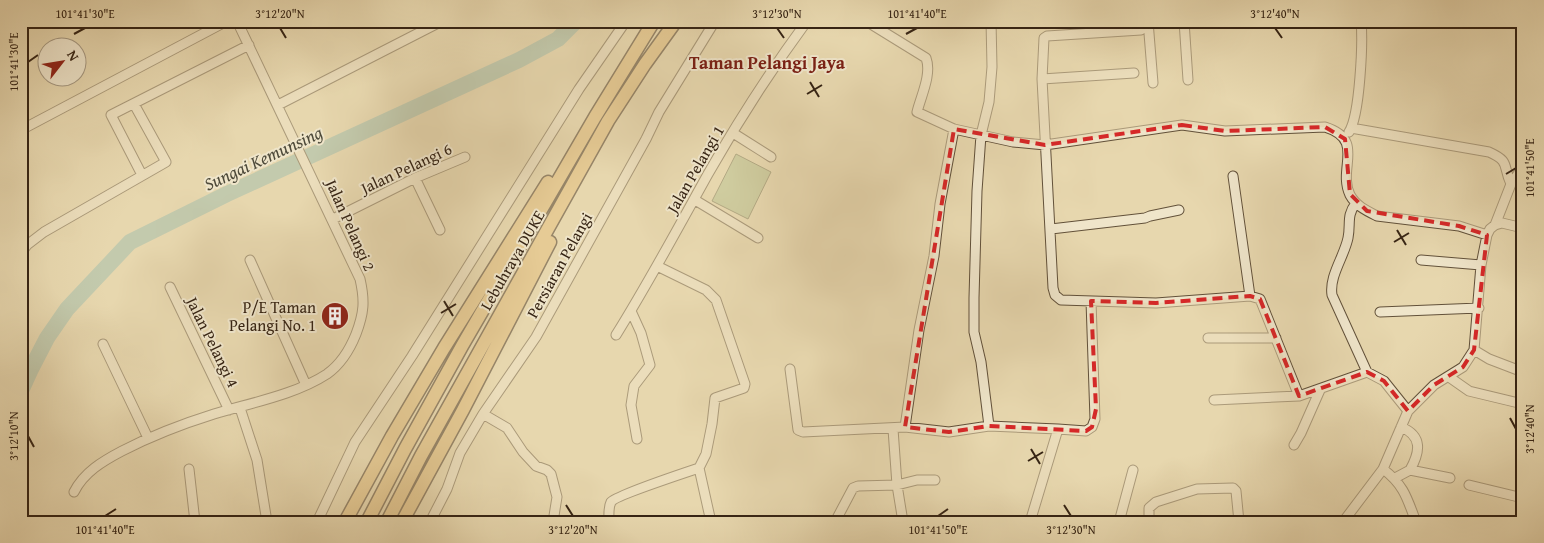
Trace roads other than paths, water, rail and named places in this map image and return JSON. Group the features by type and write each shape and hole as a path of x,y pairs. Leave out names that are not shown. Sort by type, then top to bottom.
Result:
{"highway":[{"name":"Lebuhraya DUKE","path":"367,522 462,346 654,21"},
{"name":"Lebuhraya DUKE","path":"387,522 420,456 588,156 629,87 676,21"},
{"path":"345,522 392,436 444,348 566,153 595,118"},
{"path":"402,522 567,212 588,156"}],"street":[{"path":"21,130 227,21"},
{"name":"Jalan Pelangi 2","path":"74,492 79,482 105,460 148,438 306,385 329,373 344,357 353,341 362,317 363,296 360,279 237,21"},
{"path":"278,105 442,21"},
{"path":"317,522 355,442 422,340 579,89 626,21"},
{"name":"Persiaran Pelangi","path":"430,522 447,489 460,453 545,322 659,112 715,21"},
{"name":"Jalan Pelangi 1","path":"616,335 733,133 773,68 807,21"},
{"path":"866,21 926,58 928,68 917,112 954,129 1013,142 1045,145 1182,125 1225,131 1325,127 1337,130 1345,139 1349,153 1346,178 1350,194 1356,204 1378,216 1459,226 1487,235"},
{"path":"989,426 981,362 974,332 977,191 981,135 989,102 992,67 991,21"},
{"path":"1148,21 1152,82"},
{"path":"1184,21 1188,80"},
{"path":"1345,139 1356,114 1362,36 1361,21"},
{"path":"1141,30 1046,36 1044,38 1042,79 1053,288 1055,295 1061,300 1156,303 1250,296 1260,299 1298,396"},
{"path":"142,175 111,115 249,45"},
{"path":"1042,79 1134,73"},
{"path":"21,253 27,244 44,232 166,162 134,104"},
{"path":"1351,128 1489,152 1502,158 1511,184"},
{"path":"905,427 919,330 934,256 940,204 954,129"},
{"path":"733,133 771,157"},
{"name":"Jalan Pelangi 6","path":"333,219 415,178 465,157"},
{"path":"1495,225 1511,184 1523,167"},
{"path":"1233,176 1250,296"},
{"path":"415,178 440,230"},
{"path":"695,200 758,238"},
{"path":"1356,204 1350,211 1349,236 1344,256 1333,278 1332,295 1367,372 1384,381 1408,411"},
{"path":"1050,229 1145,218 1179,210"},
{"path":"1343,522 1383,470 1408,411 1434,385 1463,367 1474,350 1481,265 1490,228 1502,224 1523,228"},
{"path":"250,260 306,385"},
{"path":"1421,260 1481,265"},
{"path":"657,266 706,290 716,300 745,384 742,390 718,395 715,398 706,454 699,468 711,522"},
{"name":"Jalan Pelangi 4","path":"170,286 229,410"},
{"path":"790,369 799,431 894,429 905,427 949,432 989,426 1086,431 1092,427 1095,419 1091,301"},
{"path":"1380,312 1478,308"},
{"path":"631,311 641,333 650,365 634,386 632,395 631,405 637,439"},
{"path":"1208,338 1276,338"},
{"path":"103,344 148,438"},
{"path":"1474,350 1489,359 1523,372"},
{"path":"1214,400 1298,396 1320,390 1367,372"},
{"path":"1448,376 1469,391 1523,404"},
{"path":"1294,445 1320,390"},
{"path":"240,408 257,460 267,522"},
{"path":"484,414 508,428 523,452 536,466 547,470 551,474 558,497 553,522"},
{"path":"1396,478 1410,470 1415,461 1418,442 1409,430 1402,427"},
{"path":"894,429 897,485 903,522"},
{"path":"1030,522 1058,429"},
{"path":"609,522 608,510 612,501 619,496 641,490 699,468"},
{"path":"189,469 195,522"},
{"path":"1119,522 1133,470"},
{"path":"1383,470 1396,478 1416,522"},
{"path":"1410,470 1450,478"},
{"path":"835,522 853,488 858,486 897,485 917,480 935,480"},
{"path":"1469,485 1523,498"},
{"path":"1149,522 1149,508 1156,502 1197,489 1233,488 1236,490 1239,522"}],"waterway":[{"name":"Sungai Kemunsing","path":"21,391 47,338 67,309 130,242 227,194 519,60 558,39 576,21"}],"place":[{"name":"P/E Taman Pelangi No. 1","path":"335,316"}],"district":[{"name":"Taman Pelangi Jaya","path":"767,62"}]}
